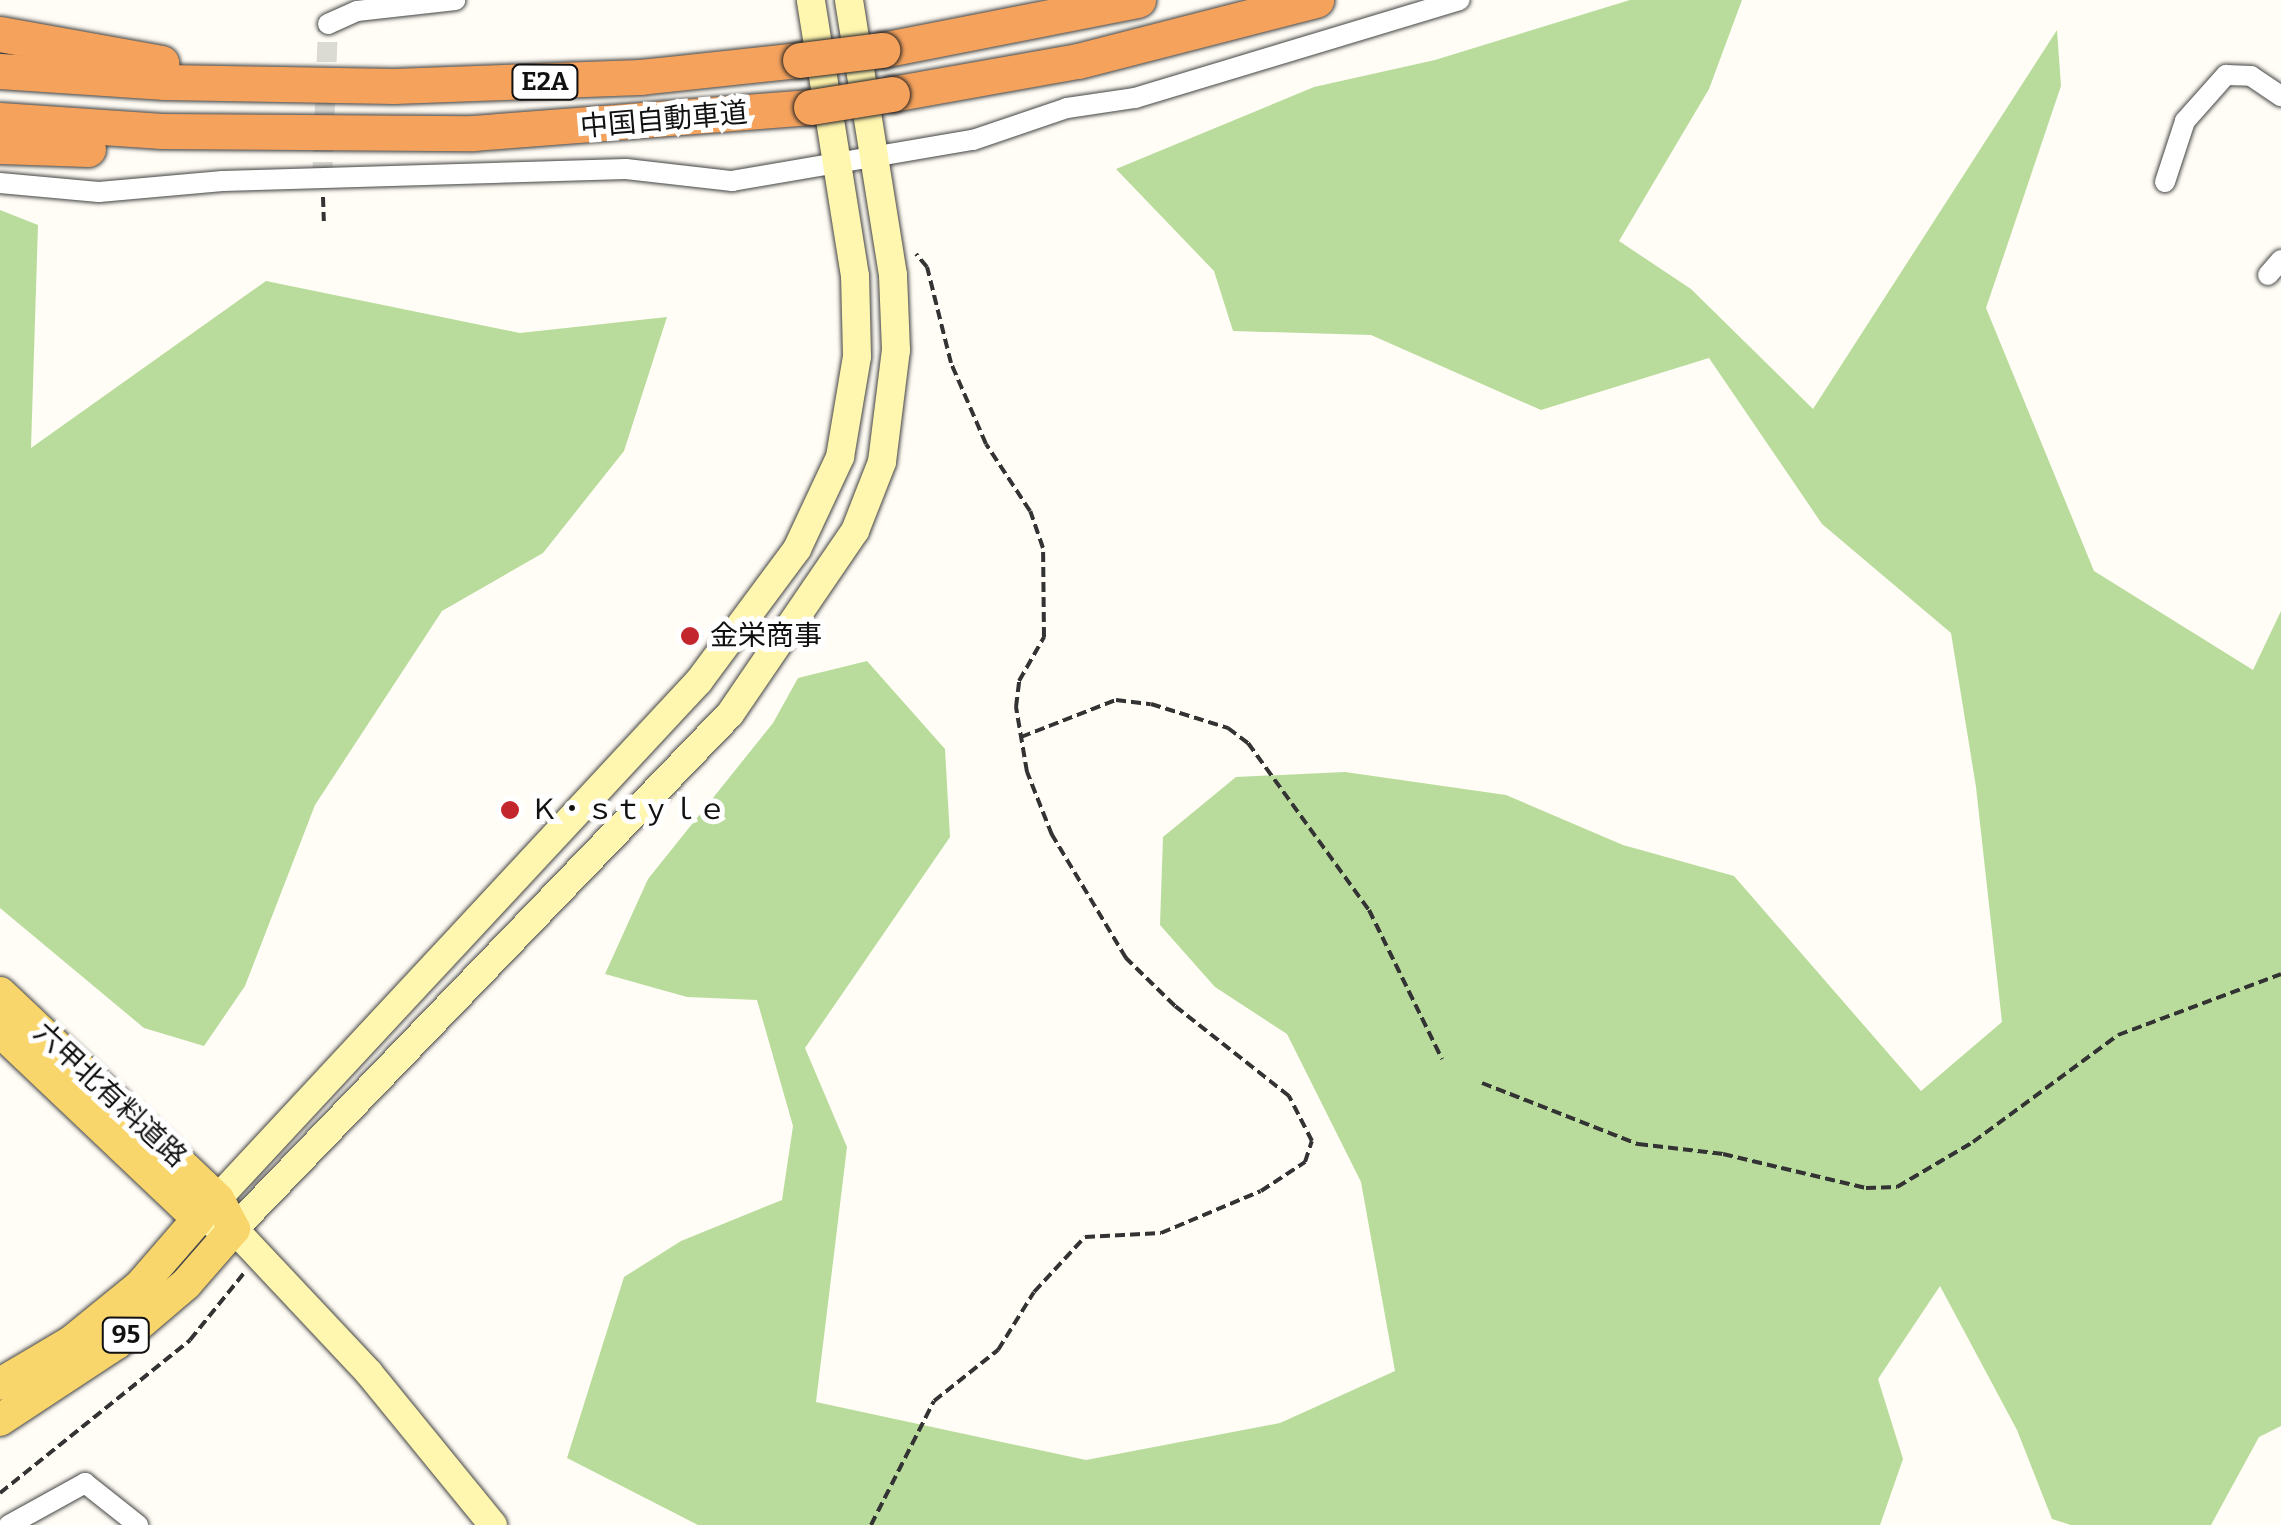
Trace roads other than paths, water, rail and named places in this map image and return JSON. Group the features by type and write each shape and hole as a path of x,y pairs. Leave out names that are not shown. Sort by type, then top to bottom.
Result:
{"highway":[{"name":"中国自動車道","path":"0,70 288,85 512,84 882,50 1138,0"},
{"name":"中国自動車道","path":"0,120 162,131 473,133 810,107 1078,62 1316,0"},
{"path":"0,34 288,85"},
{"path":"0,146 246,152 473,133"}],"main road":[{"name":"六甲北有料道路","path":"0,993 208,1209"},
{"name":"六甲北有料道路","path":"0,1031 208,1209"},
{"path":"208,1209 234,1229"},
{"name":"95","path":"0,1384 71,1342 140,1286 208,1209"},
{"name":"95","path":"0,1420 117,1343 186,1284 234,1229"}],"street":[{"path":"328,24 357,11 455,0"},
{"path":"208,1209 699,681 798,548 840,457 857,356 840,164 811,0"},
{"path":"493,1525 369,1373 234,1229 730,714 815,597 855,531 882,462 896,350 885,216 849,0"},
{"path":"0,183 99,192 223,180 322,182 626,169 732,181 876,161 972,140 1067,108 1136,98 1460,0"},
{"path":"2165,182 2185,122 2226,75 2251,76 2281,96"},
{"path":"10,1525 86,1482 138,1525"}],"tunnel":[{"path":"322,182 328,24"}],"place":[{"name":"金栄商事","path":"690,636"},
{"name":"Ｋ・ｓｔｙｌｅ","path":"510,810"}]}
